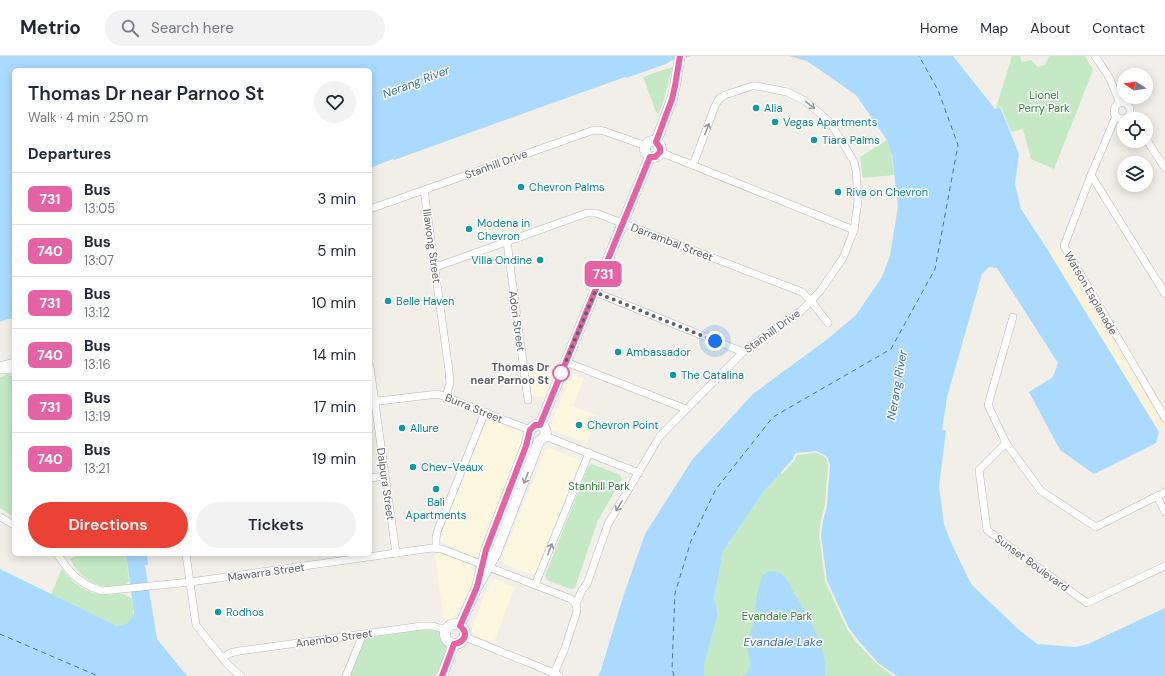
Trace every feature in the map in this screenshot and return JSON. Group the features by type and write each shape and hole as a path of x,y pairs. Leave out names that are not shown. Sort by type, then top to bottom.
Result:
{"main road":[{"path":"656,142 672,99 679,60"},
{"path":"650,157 646,154 646,146 649,143 656,142"},
{"path":"650,157 655,157 660,152 660,148 656,142"},
{"path":"540,425 650,157"},
{"path":"460,626 485,565 491,552 542,439 546,434 545,428 540,425 535,425 530,432 491,552"},
{"path":"530,432 530,437 534,441 542,439"},
{"path":"456,624 463,628 465,637 462,641 454,644 449,642 447,639 445,634 446,630 450,625 456,624"},
{"path":"442,676 454,644"}],"street":[{"path":"1095,56 1108,77 1117,96"},
{"name":"Stanhill Drive","path":"555,675 577,611 574,602 587,584 608,524 660,436 743,352 800,311 811,301 821,290 843,258 854,230 858,196 854,162 830,122 804,101 787,92 752,86 725,95 719,99 693,165"},
{"path":"1116,116 1114,107 1118,104"},
{"name":"Watson Esplanade","path":"1116,116 1064,246 1165,418"},
{"name":"Stanhill Drive","path":"372,208 594,130 604,131 646,146"},
{"path":"1152,148 1165,168"},
{"path":"660,152 854,230"},
{"path":"1091,176 1165,294"},
{"name":"Illawong Street","path":"424,190 436,267 450,378 450,386 446,396"},
{"name":"Darrambal Street","path":"436,267 590,213 598,214 802,292 828,323"},
{"name":"Adori Street","path":"507,242 528,400"},
{"path":"595,292 743,352"},
{"path":"1013,317 988,405 1006,443 1041,491 1096,527 1165,492"},
{"path":"566,362 686,409"},
{"path":"0,366 12,363"},
{"path":"0,370 12,369"},
{"name":"Dalpura Street","path":"372,390 396,553"},
{"name":"Burra Street","path":"373,402 438,394 485,412 530,432"},
{"path":"436,548 437,532 485,412"},
{"path":"542,439 589,453 639,473"},
{"name":"Sunset Boulevard","path":"1006,443 979,470 987,530 1087,603 1165,566"},
{"path":"535,585 589,453"},
{"path":"372,478 384,476"},
{"path":"1157,496 1165,512"},
{"path":"0,517 12,524"},
{"name":"Mawarra Street","path":"60,556 67,568 76,578 91,588 102,591 190,582 436,548 446,550 485,565 574,602"},
{"path":"186,556 196,625 230,667 241,676"},
{"name":"Anembo Street","path":"223,658 230,653 235,652 424,626 433,626 446,630"},
{"path":"346,676 362,634"},
{"path":"465,637 555,675"}],"shaded area":[{"path":"528,368 557,372 547,397 536,397 532,395"},
{"path":"574,374 584,378 573,406 597,416 587,443 552,430 550,425 570,377"},
{"path":"491,420 514,430 524,432 526,435 480,555 473,557 468,555 466,552 443,543 440,540 440,536 485,423"},
{"path":"550,448 578,459 580,463 536,573 532,574 504,564 502,559 545,450"},
{"path":"440,553 473,566 476,570 476,574 458,619 453,624 448,625 444,624 435,554"},
{"path":"495,579 515,587 494,642 474,635 471,630 490,582"}],"green space":[{"name":"Lionel Perry Park","path":"1012,56 1020,56 1022,62 1031,60 1038,67 1045,65 1049,56 1085,56 1093,70 1054,169 1031,159 1023,129 1011,132 1001,106 996,108"},
{"path":"673,65 659,113 656,112 643,77 672,67"},
{"path":"887,140 891,152 894,175 863,178 860,157"},
{"path":"8,374 12,375 12,516 0,508 0,378"},
{"name":"Evandale Park","path":"816,451 826,456 878,663 897,676 704,676 704,665 718,614 714,599 723,551 764,491 796,453"},
{"name":"Stanhill Park","path":"592,464 620,475 622,479 598,520 575,588 571,589 547,580 545,576 588,467"},
{"path":"75,556 126,556 129,581 125,586 109,587 97,584 81,574 70,559"},
{"path":"62,569 76,584 87,591 107,595 123,594 132,599 133,614 131,621 123,626 117,626 51,594"},
{"path":"420,630 433,630 441,633 445,637 445,651 436,676 350,676 367,638"}],"sand":[{"path":"1057,247 1165,427 1159,432 1049,252"}],"water":[{"name":"Nerang River","path":"0,56 691,56 674,61 674,59 666,64 626,78 625,77 372,167 372,68 12,68 12,319 0,322"},
{"name":"Nerang River","path":"789,56 953,56 995,109 1000,107 1019,154 1015,184 1021,209 1159,432 1156,443 1094,474 1060,450 1029,392 1053,377 1058,363 997,268 989,267 982,274 947,397 942,430 946,430 939,486 944,524 971,584 1018,629 1037,644 1076,647 1088,644 1165,608 1165,676 897,676 878,663 849,628 827,581 821,535 827,505 828,459 822,454 797,453 764,491 723,551 714,599 718,614 704,665 704,676 598,676 645,534 692,460 753,394 829,338 856,315 882,277 890,256 898,206 892,155 887,140 856,95 807,61"},
{"path":"126,556 147,556 148,565 145,565 157,639 187,676 0,676 0,569 117,626 128,623 134,613"},
{"name":"Evandale Lake","path":"769,571 777,572 784,576 806,613 821,644 824,655 825,676 743,676 747,673 750,665 748,645 754,620 759,587 762,577"}],"pier":[{"path":"816,451 826,456 830,465 827,505 821,535 827,581 849,628 878,663 897,676 893,676 877,664 856,642 847,629 825,581 819,535 825,505 828,465 827,459 816,453 797,455 795,460 782,474 781,472 793,459 796,453"}],"ferry route":[{"path":"674,676 672,669 675,593 691,541 716,489 773,417 891,349 935,269 958,145 938,90 919,56"},
{"path":"0,634 98,676"}],"bus line":[{"name":"731","path":"442,676 454,644 459,643 465,637 465,632 460,626 477,587 486,550 526,446 529,432 533,426 540,425 650,157 657,156 660,152 660,148 656,142 672,99 680,56"}],"place":[{"name":"Alia","path":"756,108"},
{"name":"Vegas Apartments","path":"775,122"},
{"name":"Tiara Palms","path":"814,140"},
{"name":"Chevron Palms","path":"521,187"},
{"name":"Riva on Chevron","path":"838,192"},
{"name":"Modena in Chevron","path":"469,229"},
{"name":"Villa Ondine","path":"540,260"},
{"name":"Belle Haven","path":"388,301"},
{"name":"Ambassador","path":"618,352"},
{"name":"Thomas Dr near Parnoo St","path":"561,373"},
{"name":"The Catalina","path":"673,375"},
{"name":"Chevron Point","path":"579,425"},
{"name":"Allure","path":"402,428"},
{"name":"Chev-Veaux","path":"413,467"},
{"name":"Bali Apartments","path":"436,489"},
{"name":"Rodhos","path":"218,612"}],"route":[{"path":"561,373 595,292 715,341"}]}
